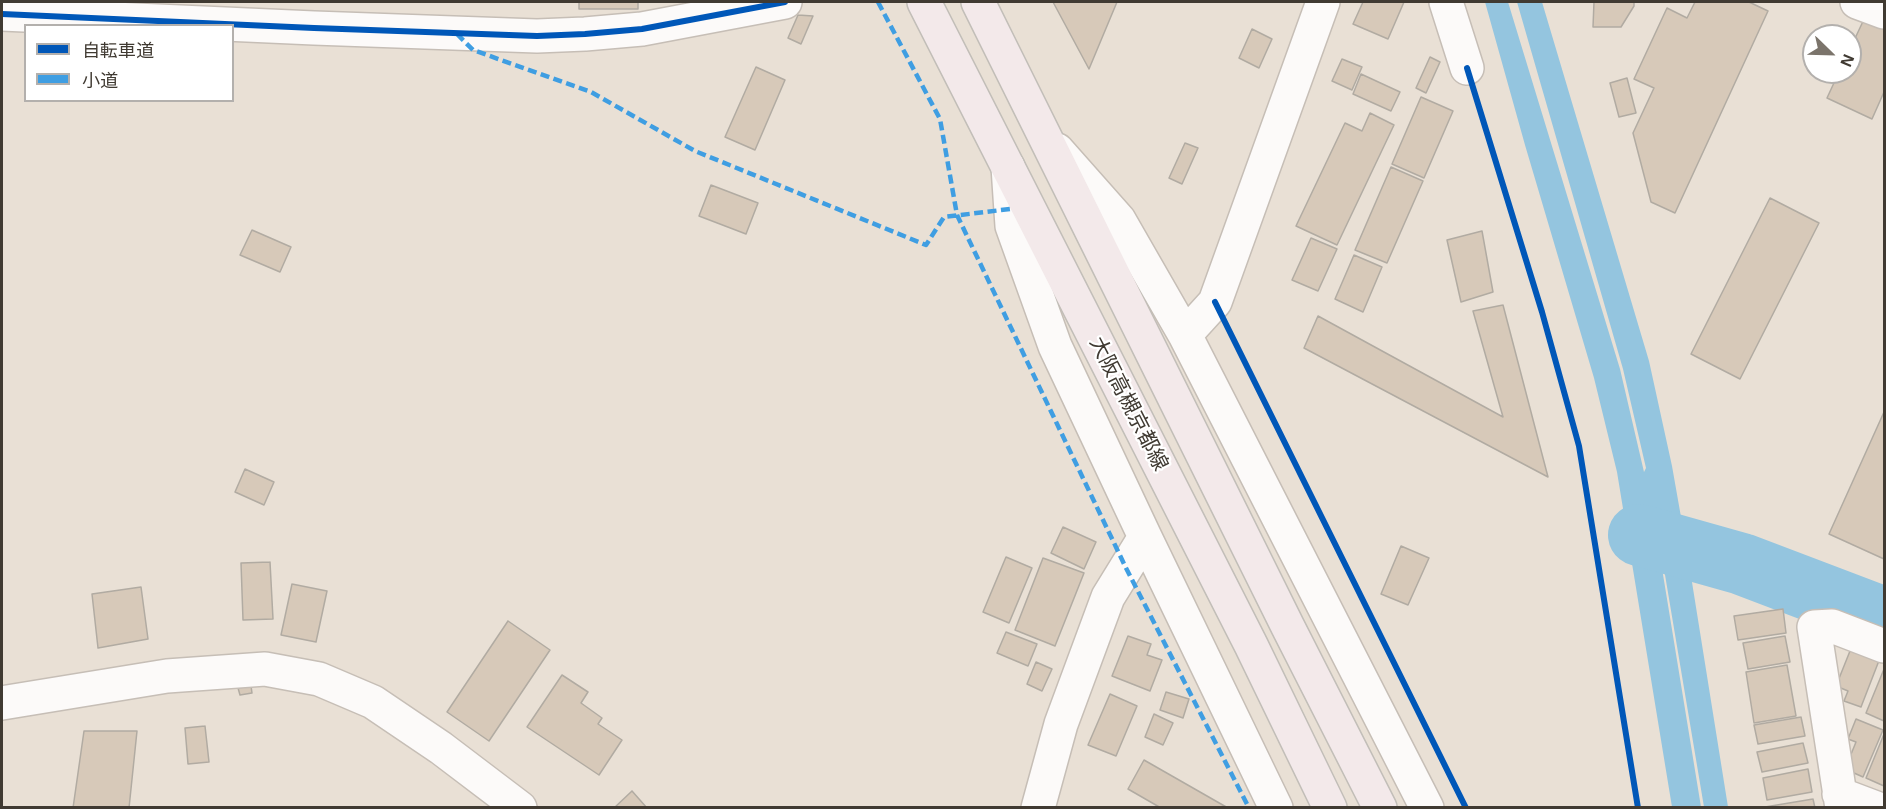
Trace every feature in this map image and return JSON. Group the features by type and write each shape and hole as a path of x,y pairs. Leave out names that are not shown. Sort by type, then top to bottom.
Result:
{"main road":[{"name":"大阪高槻京都線","path":"924,2 1251,645 1330,807"},
{"name":"大阪高槻京都線","path":"978,2 1288,627 1380,807"}],"street":[{"path":"234,25 537,36 642,29 785,2"},
{"path":"1185,334 1215,302 1323,2"},
{"path":"1446,2 1467,68"},
{"path":"1857,2 1884,12"},
{"path":"2,14 216,24"},
{"path":"1046,138 1119,220 1185,334 1427,807"},
{"path":"1008,167 1012,226 1055,346 1276,807"},
{"path":"1038,807 1061,724 1108,597 1145,537"},
{"path":"1876,807 1840,801 1814,627 1832,626 1884,646"},
{"path":"2,703 167,676 265,669 319,679 373,702 441,748 520,807"}],"water":[{"path":"1485,2 1508,2 1620,369 1644,472 1646,468 1623,369 1517,2 1542,2 1649,361 1684,534 1690,537 1692,551 1687,551 1728,807 1704,807 1659,550 1701,807 1672,807 1617,472 1594,378"}],"building":[{"path":"579,2 638,2 638,9 579,9"},
{"path":"1053,2 1117,2 1089,69"},
{"path":"1363,2 1404,2 1388,39 1353,24"},
{"path":"1594,2 1634,2 1634,6 1621,27 1593,27"},
{"path":"1695,2 1749,2 1768,11 1675,213 1651,202 1633,133 1654,88 1634,79 1667,8 1687,18"},
{"path":"798,15 813,16 801,44 788,38"},
{"path":"1866,15 1884,24 1884,92 1872,119 1827,98 1833,84 1862,84 1862,24"},
{"path":"1252,29 1272,39 1259,68 1239,58"},
{"path":"1430,57 1440,62 1426,93 1416,88"},
{"path":"1342,59 1362,67 1352,90 1332,81"},
{"path":"756,67 785,80 755,150 725,137"},
{"path":"1361,74 1400,92 1391,111 1353,94"},
{"path":"1627,78 1636,113 1619,117 1610,83"},
{"path":"1421,97 1453,111 1424,178 1392,164"},
{"path":"1370,113 1394,125 1337,245 1296,226 1345,123 1362,131"},
{"path":"1185,143 1198,148 1182,184 1169,178"},
{"path":"1391,167 1423,181 1387,263 1355,250"},
{"path":"711,185 758,203 746,234 699,216"},
{"path":"1770,198 1819,223 1740,379 1691,354"},
{"path":"252,230 291,247 280,272 240,255"},
{"path":"1482,231 1493,292 1461,302 1447,240"},
{"path":"1311,238 1337,249 1318,291 1292,280"},
{"path":"1354,255 1382,267 1363,312 1335,299"},
{"path":"1503,305 1548,477 1304,348 1318,316 1503,417 1473,311"},
{"path":"1884,412 1884,559 1829,534"},
{"path":"245,469 274,482 264,505 235,492"},
{"path":"1063,527 1096,542 1084,569 1051,553"},
{"path":"1401,546 1429,558 1408,605 1381,594"},
{"path":"1006,557 1032,568 1009,623 983,612"},
{"path":"1043,558 1084,573 1055,646 1015,630"},
{"path":"270,562 273,619 243,620 241,563"},
{"path":"292,584 327,591 316,642 281,635"},
{"path":"141,587 148,639 98,648 92,594"},
{"path":"1783,609 1786,633 1738,640 1734,616"},
{"path":"508,621 550,650 489,741 447,712"},
{"path":"1006,632 1037,644 1028,666 997,653"},
{"path":"1128,636 1151,644 1147,655 1162,660 1150,691 1112,676"},
{"path":"1785,636 1790,662 1748,669 1743,643"},
{"path":"1852,646 1880,658 1861,707 1844,701 1848,691 1836,686"},
{"path":"1036,662 1052,669 1042,691 1027,684"},
{"path":"1787,665 1796,716 1754,723 1746,672"},
{"path":"1884,669 1884,721 1866,713"},
{"path":"562,675 588,692 581,703 602,718 598,724 622,740 599,775 527,727"},
{"path":"251,686 252,693 240,695 238,688"},
{"path":"1166,692 1189,699 1183,718 1160,710"},
{"path":"1110,694 1137,706 1116,756 1088,745"},
{"path":"1154,714 1173,723 1163,745 1145,737"},
{"path":"1801,717 1805,736 1758,744 1754,725"},
{"path":"1856,719 1883,730 1863,777 1845,769 1856,742 1848,739"},
{"path":"205,726 209,762 188,764 185,728"},
{"path":"84,731 137,731 129,808 73,808"},
{"path":"1884,734 1884,786 1866,778"},
{"path":"1803,743 1808,763 1762,772 1757,752"},
{"path":"1144,760 1228,808 1161,808 1128,789"},
{"path":"1808,769 1812,792 1767,800 1763,778"},
{"path":"632,791 647,808 614,808"},
{"path":"1813,799 1815,808 1765,807"}],"waterway":[{"path":"1639,535 1742,564 1884,618"}],"marked path":[{"path":"878,2 940,119 957,215 1126,568 1249,808"},
{"path":"457,34 473,50 591,92 695,151 926,245 944,217 1010,209"}],"cycle path":[{"path":"234,24 537,36 642,29 785,2"},
{"path":"2,14 225,24"},
{"path":"1467,68 1542,312 1579,446 1638,808"},
{"path":"1215,302 1466,808"}]}
